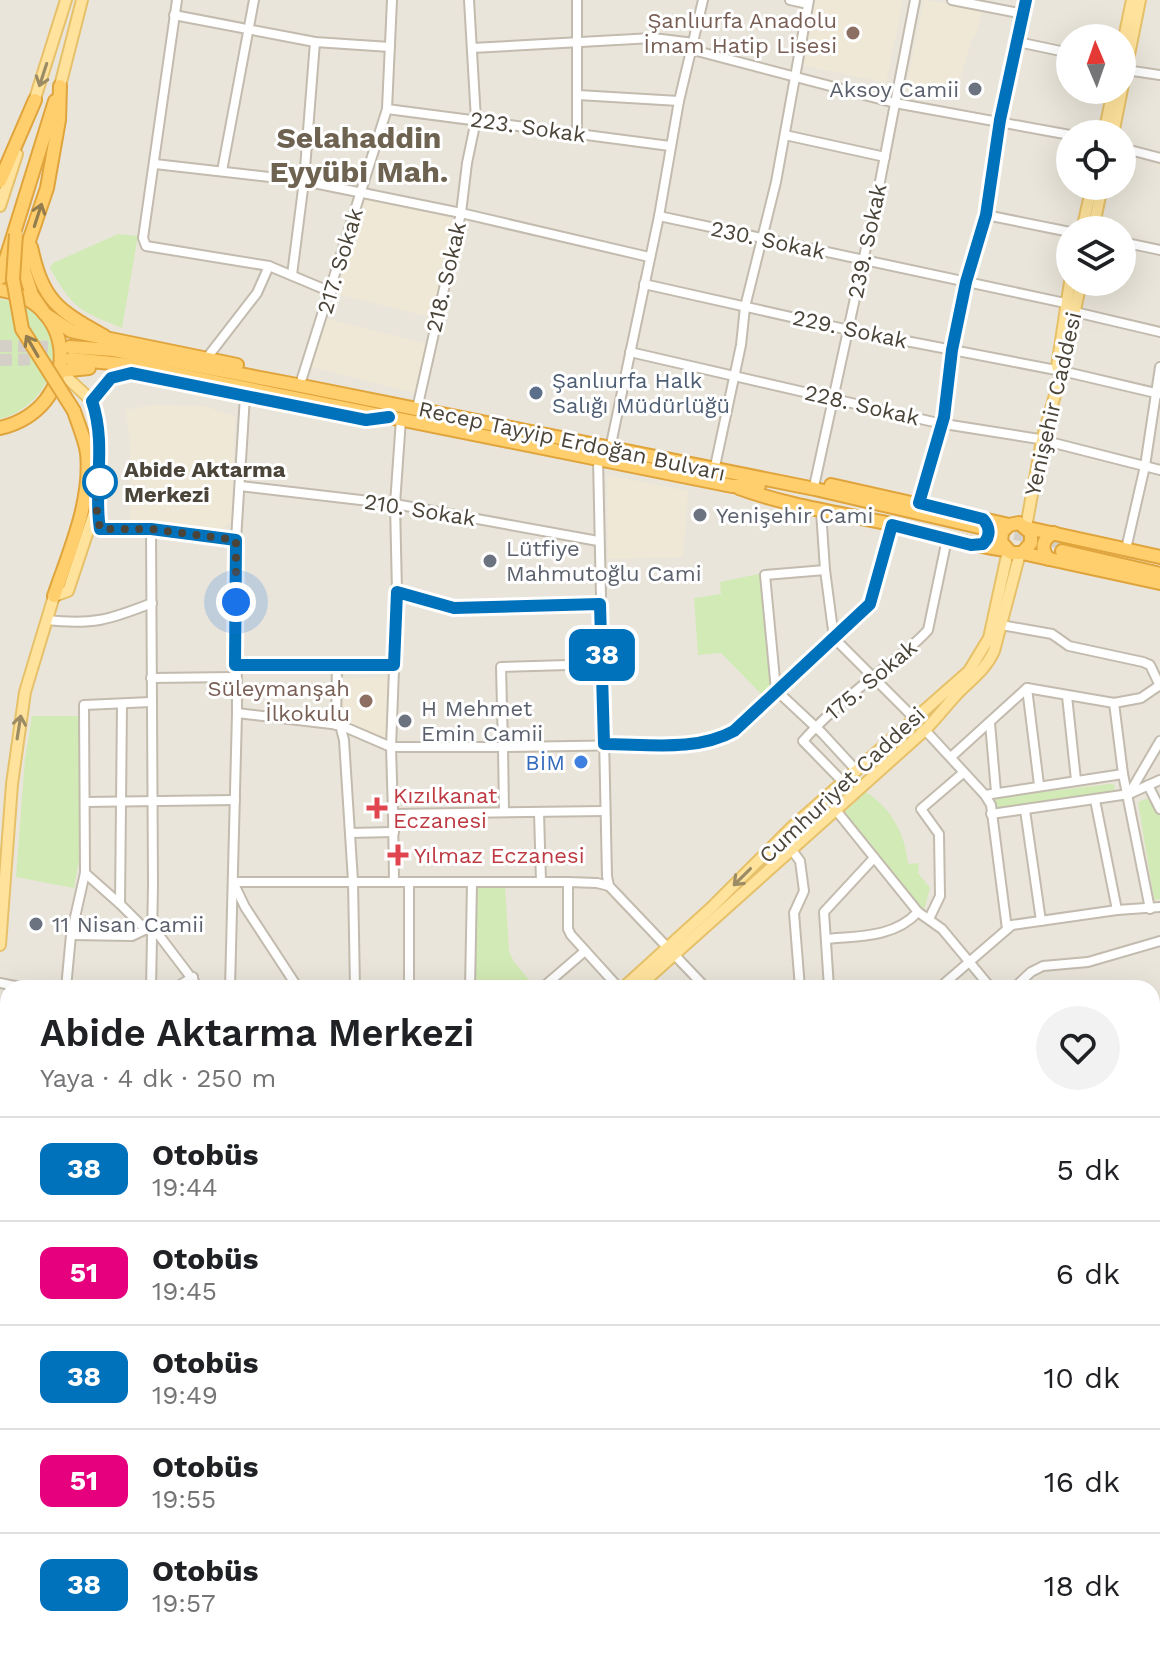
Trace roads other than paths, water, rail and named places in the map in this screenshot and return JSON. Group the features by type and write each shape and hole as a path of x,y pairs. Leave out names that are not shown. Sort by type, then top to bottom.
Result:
{"highway":[{"path":"0,278 60,86"},
{"path":"0,428 15,424 40,409 49,398 60,371 58,341 32,295 24,270 29,241 47,188 59,120 60,86"},
{"path":"0,181 35,100"},
{"path":"16,234 13,279 22,329 74,411 87,451 87,487 54,596"},
{"path":"29,241 41,282 55,302 67,316 114,341"},
{"path":"0,290 30,301 71,331 372,394 392,413"},
{"name":"Recep Tayyip Erdoğan Bulvarı","path":"70,353 114,350 598,459 732,486 751,485 980,526"},
{"path":"60,371 93,367 131,373 366,420 392,413"},
{"path":"92,401 111,378 131,373"},
{"name":"Recep Tayyip Erdoğan Bulvarı","path":"392,413 417,409 815,489 980,526"},
{"path":"714,471 727,467 746,468 919,503 988,528 988,538 983,544 971,545"},
{"path":"732,486 821,511 971,545 1160,583"},
{"path":"980,526 1010,524 1027,528 1059,542 1160,574"},
{"path":"1010,524 1001,536 1014,552"},
{"path":"1014,552 1031,543 1027,528"},
{"path":"1049,559 1042,550 1048,536 1059,542 1160,564"},
{"path":"1059,542 1126,549 1160,557"}],"main road":[{"path":"0,206 59,26 63,0"},
{"path":"60,86 82,0"},
{"path":"1127,24 1132,0"},
{"path":"1135,24 1140,0"},
{"name":"Yenişehir Caddesi","path":"1059,370 1067,296"},
{"name":"Yenişehir Caddesi","path":"1010,524 1019,516 1027,492 1078,296"},
{"path":"0,941 17,738 25,692 54,596 68,591 99,498 101,452 92,401 60,371"},
{"path":"0,434 15,424"},
{"name":"Yenişehir Caddesi","path":"1027,528 1040,440"},
{"name":"Cumhuriyet Caddesi","path":"632,980 672,952 925,730 989,662 1001,625 1014,552"},
{"name":"Cumhuriyet Caddesi","path":"645,980 792,827 969,671 989,638 1014,552"}],"street":[{"path":"177,0 143,238 146,246 269,266 331,292"},
{"path":"222,171 254,0"},
{"name":"217. Sokak","path":"302,378 387,109 392,0"},
{"name":"218. Sokak","path":"417,409 461,213 476,120 469,0"},
{"path":"577,0 577,133"},
{"path":"610,450 659,216 679,101 703,0"},
{"path":"714,471 741,345 745,307 785,135 809,2 790,0"},
{"name":"239. Sokak","path":"815,482 885,157 915,0"},
{"path":"952,0 1024,14"},
{"path":"919,503 942,423 952,350 966,282 986,215 1000,120 1026,0"},
{"path":"174,15 315,42 390,47"},
{"path":"472,48 653,38 693,46 794,78 895,103 1056,132"},
{"path":"292,275 304,181 315,42"},
{"path":"1018,42 1056,50"},
{"path":"1136,71 1160,75"},
{"path":"578,95 679,101"},
{"name":"223. Sokak","path":"387,109 670,146"},
{"path":"785,135 885,157"},
{"path":"1136,152 1160,158"},
{"path":"155,164 304,181 461,213 649,257"},
{"path":"986,215 1056,229"},
{"name":"230. Sokak","path":"659,216 1065,303"},
{"path":"1136,245 1160,250"},
{"path":"206,359 257,293 269,266"},
{"name":"229. Sokak","path":"644,284 1157,393"},
{"path":"1075,312 1160,332"},
{"name":"228. Sokak","path":"630,352 942,423 1040,440 1160,470"},
{"path":"1126,549 1145,466 1160,367"},
{"path":"230,980 237,713 236,540 245,396"},
{"path":"392,413 397,592 391,747 394,881"},
{"path":"598,459 609,886 698,980"},
{"name":"210. Sokak","path":"240,486 395,504 598,541"},
{"path":"96,506 100,529 151,529 236,540"},
{"path":"821,511 834,638 914,718"},
{"path":"237,713 338,725 391,747 700,744 716,741 734,731 870,604 892,525"},
{"path":"151,529 151,980"},
{"name":"175. Sokak","path":"815,728 919,641 928,630 947,539"},
{"path":"825,570 765,575 776,690 857,771"},
{"path":"397,592 454,608 600,604"},
{"path":"46,620 107,621 152,603"},
{"path":"1001,625 1052,634 1069,646 1143,662 1150,665 1160,685 1141,698 1114,703 1027,688"},
{"path":"337,664 338,725 344,740 353,881 355,980"},
{"path":"504,812 501,667 602,664"},
{"path":"235,665 394,665"},
{"path":"151,678 235,677"},
{"path":"951,757 1027,688"},
{"path":"1027,688 1039,785"},
{"path":"1067,696 1076,780"},
{"path":"67,980 71,935 85,873 84,705 151,702"},
{"path":"949,980 1012,925 1117,910 1155,908 1123,774 1114,703"},
{"path":"120,904 122,704"},
{"path":"990,723 996,792"},
{"path":"815,728 803,741 844,783"},
{"path":"925,730 991,805 1007,929"},
{"path":"1129,794 1160,741"},
{"path":"929,919 940,896 939,834 921,809 963,773"},
{"path":"985,795 1123,774"},
{"path":"991,814 1129,794 1160,780"},
{"path":"1148,785 1160,809"},
{"path":"85,802 235,800"},
{"path":"1095,800 1117,910"},
{"path":"835,809 918,912 942,929 985,980"},
{"path":"1025,810 1041,921"},
{"path":"393,814 605,811"},
{"path":"539,812 541,882"},
{"path":"350,833 394,832"},
{"path":"791,849 800,861 804,891 794,913 799,980"},
{"path":"829,980 824,912 874,858"},
{"path":"85,873 141,925 152,926 195,980"},
{"path":"233,882 568,882 609,886"},
{"path":"233,882 245,907 293,980"},
{"path":"568,882 568,929 613,980"},
{"path":"470,980 472,883"},
{"path":"409,884 409,980"},
{"path":"826,939 892,931 910,921 918,912"},
{"path":"71,935 132,936 152,926"},
{"path":"1022,980 1043,966 1088,962 1160,941"},
{"path":"551,980 585,951"},
{"path":"188,980 193,977"}],"tunnel":[{"path":"0,346 67,347"},
{"path":"0,360 69,359"},
{"path":"979,527 1062,543"}],"place":[{"name":"Şanlıurfa Anadolu İmam Hatip Lisesi","path":"853,33"},
{"name":"Aksoy Camii","path":"975,89"},
{"name":"Şanlıurfa Halk Salığı Müdürlüğü","path":"536,393"},
{"name":"Abide Aktarma Merkezi","path":"100,482"},
{"name":"Yenişehir Cami","path":"700,515"},
{"name":"Lütfiye Mahmutoğlu Cami","path":"490,561"},
{"name":"Süleymanşah İlkokulu","path":"366,701"},
{"name":"H Mehmet Emin Camii","path":"405,721"},
{"name":"BİM","path":"581,762"},
{"name":"Kızılkanat Eczanesi","path":"377,808"},
{"name":"Yılmaz Eczanesi","path":"398,855"},
{"name":"11 Nisan Camii","path":"36,924"}],"district":[{"name":"Selahaddin Eyyübi Mah.","path":"359,154"}]}
